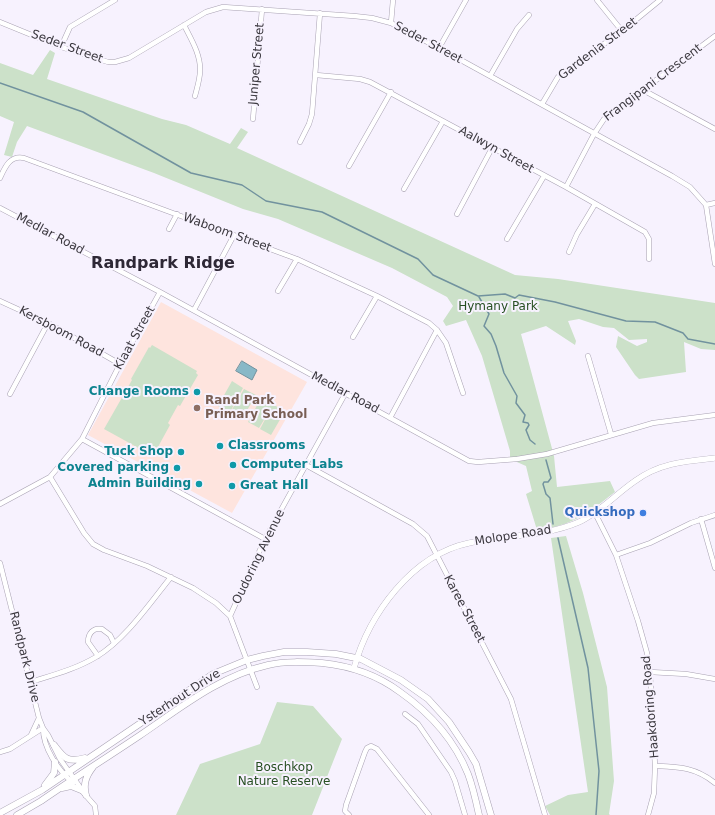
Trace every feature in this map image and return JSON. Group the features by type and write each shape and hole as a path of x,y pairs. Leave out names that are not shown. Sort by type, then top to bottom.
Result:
{"main road":[{"name":"Ysterhout Drive","path":"0,813 42,790 213,674 248,660 284,652 320,652 357,657 401,680 428,699 438,709 462,740 476,764 491,815"},
{"name":"Ysterhout Drive","path":"17,815 41,801 205,691 251,670 270,664 312,662 354,668 372,675 392,686 430,715 449,738 458,752 468,774 479,815"},
{"path":"54,745 65,759 79,760 90,756"},
{"path":"42,790 54,773 55,762"},
{"path":"86,795 84,789 85,781 97,763"},
{"path":"58,789 71,786 81,790"}],"street":[{"path":"61,47 70,27 115,0"},
{"path":"391,23 393,0"},
{"path":"439,48 466,0"},
{"path":"597,0 622,31"},
{"name":"Gardenia Street","path":"542,104 558,78 622,31 660,0"},
{"name":"Seder Street","path":"0,22 61,47 99,60 115,62 138,54 206,12 218,8 228,7 262,9 372,18 391,23 439,48 682,182 690,188 706,205"},
{"name":"Juniper Street","path":"252,119 262,9"},
{"path":"300,142 312,114 320,13"},
{"path":"490,76 514,33 529,15"},
{"path":"184,25 195,48 200,64 200,76 195,96"},
{"name":"Frangipani Crescent","path":"566,187 594,134 608,115 715,36"},
{"name":"Aalwyn Street","path":"316,75 365,80 391,92 566,187 645,232 649,239 649,259"},
{"path":"643,90 715,129"},
{"path":"349,166 391,92"},
{"path":"404,190 443,121"},
{"path":"457,214 492,148"},
{"name":"Waboom Street","path":"0,178 9,162 16,157 24,158 297,259 377,296 429,323 437,330"},
{"path":"507,239 544,176"},
{"path":"715,203 706,205 715,264"},
{"path":"569,252 577,234 595,204"},
{"name":"Medlar Road","path":"0,208 194,310 464,459 473,462 517,459 547,454 611,434 661,421 715,415"},
{"path":"170,229 176,214"},
{"path":"194,310 234,235"},
{"path":"278,290 297,259"},
{"name":"Kiaat Street","path":"0,504 50,477 82,439 120,364 160,292"},
{"path":"352,337 377,296"},
{"name":"Kersboom Road","path":"0,301 48,324 120,364"},
{"path":"10,394 48,324"},
{"path":"390,418 437,330 446,343 463,393"},
{"path":"588,356 611,434"},
{"name":"Oudoring Avenue","path":"230,616 265,539 345,394"},
{"path":"82,439 265,539"},
{"name":"Molope Road","path":"354,668 366,633 395,590 421,565 436,555 450,548 470,543 554,530 595,513 634,481 655,469 671,464 715,458"},
{"name":"Karee Street","path":"306,464 419,528 431,542 436,555 511,699 545,815"},
{"path":"50,477 84,533 93,544 104,550 147,566 205,595 230,616 257,687"},
{"name":"Haakdoring Road","path":"595,513 616,555 643,638 650,672 655,766 654,793 648,815"},
{"path":"616,555 650,543 701,519 715,515"},
{"path":"701,519 715,568"},
{"name":"Randpark Drive","path":"0,563 39,718 67,773 95,806 96,815"},
{"path":"31,682 73,669 98,656 114,643 140,616 170,577"},
{"path":"98,656 88,642 91,632 95,629 102,629 110,635 114,643"},
{"path":"650,672 686,674 715,679"},
{"path":"405,714 418,724 451,772 465,815"},
{"path":"28,737 35,728 39,718"},
{"path":"0,752 10,749 43,728"},
{"name":"Randpark Drive","path":"43,728 45,742 55,762 67,773"},
{"path":"28,737 38,736 45,742"},
{"path":"348,815 345,811 346,805 365,752 371,746 377,749 429,815"},
{"path":"655,766 684,768 700,772 715,782"}],"shaded area":[{"name":"Rand Park Primary School","path":"161,302 307,382 232,513 88,435"}],"green space":[{"name":"Hymany Park","path":"50,50 55,53 47,79 162,119 186,125 230,144 241,128 248,132 237,148 515,275 558,279 715,303 715,350 701,349 684,342 686,372 639,379 616,347 618,336 637,346 647,342 647,339 629,340 614,328 603,327 579,319 568,321 576,341 575,345 546,326 521,334 554,456 557,487 610,481 615,492 588,512 570,522 537,530 526,494 532,491 526,466 510,459 510,451 482,356 466,320 446,326 443,321 453,306 447,297 392,268 278,219 243,209 154,173 27,126 17,142 12,157 4,155 14,122 0,116 0,63 33,75"},
{"path":"152,345 197,371 196,373 198,375 168,423 170,425 153,456 104,429 149,347 150,348"},
{"path":"232,381 243,388 230,412 218,406"},
{"path":"244,389 256,395 242,419 230,413"},
{"path":"261,398 285,411 271,435 260,429 270,410 259,428 248,422"},
{"path":"566,536 583,593 607,687 614,781 610,815 550,815 545,806 568,795 588,792 551,538"},
{"name":"Boschkop Nature Reserve","path":"277,702 313,706 342,739 312,815 176,815 200,764 260,744"}],"water":[{"path":"242,361 257,370 252,380 236,371"}],"waterway":[{"path":"0,83 83,112 191,173 242,185 266,201 322,212 418,259 433,275 478,296 505,294 515,298 519,295 555,302 626,321 655,322 683,333 688,339 715,344"},
{"path":"479,297 489,314 484,326 491,334 504,373 517,396 516,403 525,415 523,422 528,423 529,425 526,430 530,440 535,444"},
{"path":"546,460 551,478 548,482 544,482 543,484 546,494 550,498 553,524"},
{"path":"558,538 588,668 599,771 596,815"}],"place":[{"name":"Change Rooms","path":"197,392"},
{"name":"Rand Park Primary School","path":"197,408"},
{"name":"Classrooms","path":"220,446"},
{"name":"Tuck Shop","path":"181,452"},
{"name":"Computer Labs","path":"233,465"},
{"name":"Covered parking","path":"177,468"},
{"name":"Admin Building","path":"199,484"},
{"name":"Great Hall","path":"232,486"},
{"name":"Quickshop","path":"643,513"}],"district":[{"name":"Randpark Ridge","path":"163,264"}]}
